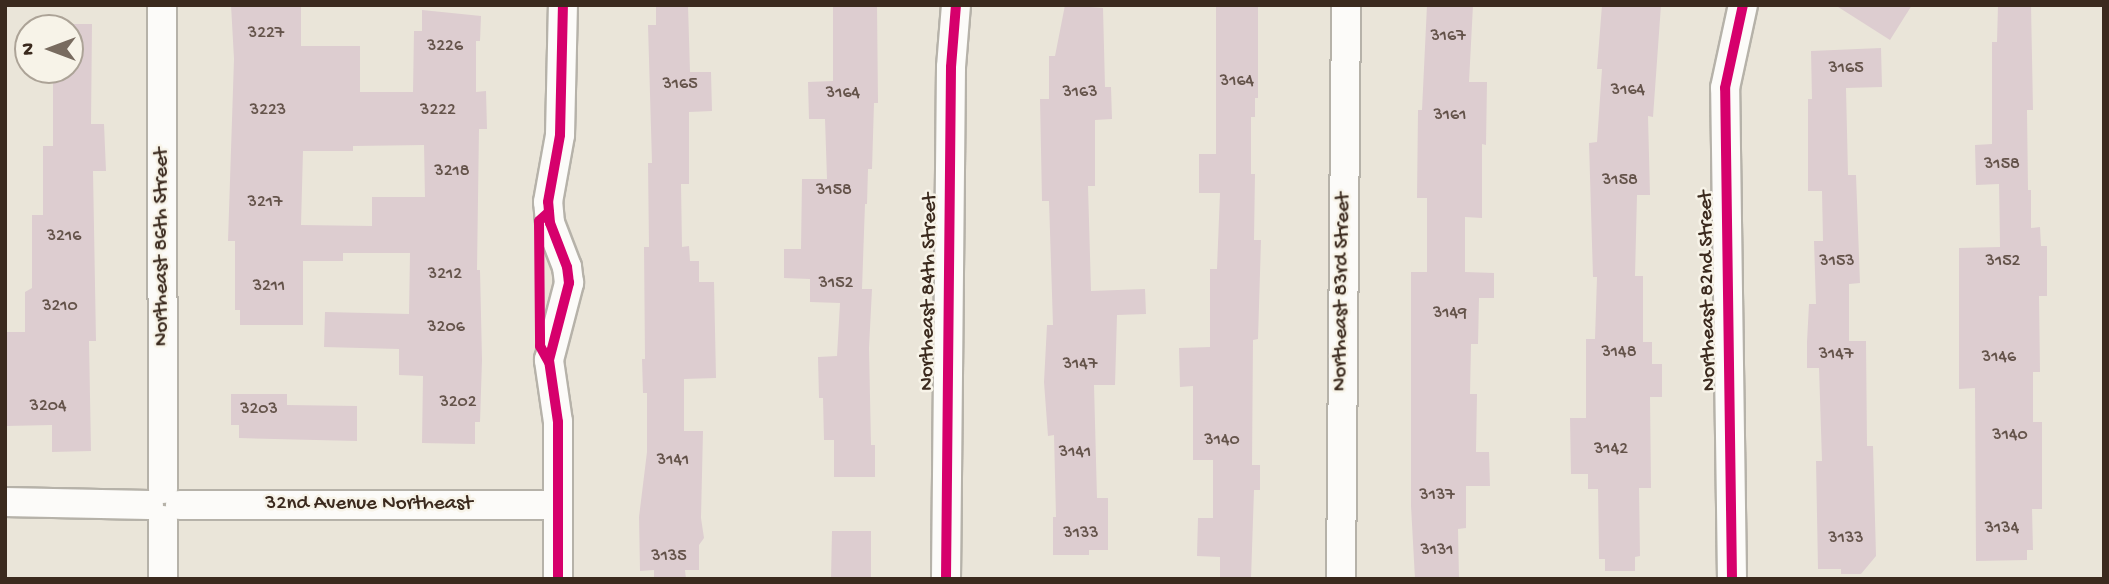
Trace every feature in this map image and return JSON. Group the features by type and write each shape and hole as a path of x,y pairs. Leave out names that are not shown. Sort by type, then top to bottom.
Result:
{"street":[{"name":"Northeast 86th Street","path":"162,5 163,579"},
{"path":"558,579 558,422 549,360 569,283 567,267 550,223 548,202 560,135 563,5"},
{"name":"Northeast 84th Street","path":"946,579 951,67 956,5"},
{"name":"Northeast 83rd Street","path":"1341,579 1346,5"},
{"name":"Northeast 82nd Street","path":"1732,579 1725,88 1743,5"},
{"name":"32nd Avenue Northeast","path":"5,502 164,505 558,505"}],"building":[{"path":"231,5 301,6 301,46 360,46 360,92 413,92 414,31 422,31 422,10 481,16 480,41 476,41 476,92 486,91 487,129 479,129 477,270 480,270 482,360 480,422 475,422 475,444 422,443 423,376 399,375 399,349 324,347 325,312 409,314 410,253 343,253 343,261 303,261 303,325 240,325 240,310 235,310 235,241 228,241 234,59","holes":["424,145 425,197 372,197 372,226 301,225 303,151 353,151 353,146"]},
{"path":"656,5 688,5 690,72 711,72 712,111 689,112 689,184 681,184 682,247 689,246 690,261 699,261 699,282 714,282 716,378 684,379 684,431 703,431 701,518 704,538 699,545 699,570 685,570 686,579 654,579 654,570 640,571 639,517 647,452 647,393 643,393 642,359 645,359 644,247 649,247 648,163 652,163 648,25 656,25"},
{"path":"833,5 877,5 878,103 874,103 872,169 868,169 862,289 872,289 869,348 871,445 875,445 875,477 834,477 834,440 824,440 818,357 837,356 840,303 810,302 810,279 784,278 784,249 801,249 802,179 827,179 825,119 809,119 808,82 833,81"},
{"path":"1065,5 1103,8 1105,87 1111,87 1112,119 1095,120 1095,186 1088,186 1091,291 1145,289 1146,314 1117,315 1115,385 1094,385 1097,498 1108,498 1108,550 1089,550 1089,555 1053,555 1053,517 1056,517 1054,435 1048,436 1044,382 1047,325 1053,325 1049,201 1042,201 1040,99 1049,99 1049,56 1055,56"},
{"path":"1216,5 1258,5 1258,98 1255,98 1255,117 1251,117 1251,174 1255,174 1254,240 1261,240 1258,339 1253,340 1252,465 1260,465 1260,490 1254,490 1251,579 1220,579 1220,557 1197,556 1198,518 1213,518 1213,460 1193,460 1193,386 1180,387 1179,348 1210,347 1210,269 1217,269 1220,193 1199,193 1199,154 1216,154"},
{"path":"1427,5 1473,5 1469,82 1487,82 1486,145 1482,144 1482,218 1465,217 1465,272 1494,273 1494,298 1479,298 1478,344 1471,344 1470,394 1477,394 1476,452 1489,452 1490,486 1466,486 1466,528 1458,529 1459,579 1415,579 1411,506 1411,272 1427,272 1427,198 1417,198 1418,110 1422,110"},
{"path":"1602,5 1661,5 1653,117 1648,116 1650,195 1637,195 1635,276 1643,276 1643,342 1652,342 1652,364 1662,364 1662,397 1650,397 1651,488 1639,488 1640,556 1635,557 1635,571 1605,571 1605,559 1599,559 1598,489 1588,489 1588,474 1571,474 1570,418 1586,418 1586,339 1595,339 1597,277 1593,277 1589,143 1597,142 1602,69 1597,69"},
{"path":"1835,5 1912,5 1890,40"},
{"path":"1998,5 2031,5 2033,110 2027,110 2028,190 2031,190 2031,228 2040,227 2041,246 2047,246 2047,296 2039,296 2040,372 2033,372 2033,422 2042,422 2042,509 2032,509 2033,550 2027,550 2027,560 1976,561 1975,388 1959,389 1959,248 2000,247 1999,184 1976,185 1975,145 1992,144 1992,42 1997,42"},
{"path":"84,24 92,24 91,124 104,124 106,171 93,171 96,341 89,341 91,451 52,452 52,425 5,426 5,332 25,332 25,292 32,288 32,215 43,215 43,146 53,146 53,84 84,84"},
{"path":"1881,48 1882,87 1846,88 1848,175 1856,175 1860,283 1849,284 1849,341 1866,341 1867,446 1873,446 1876,556 1861,574 1841,574 1841,569 1818,569 1816,461 1822,461 1819,368 1807,368 1807,342 1809,304 1816,304 1814,241 1823,241 1822,191 1808,191 1811,51"},
{"path":"231,394 287,394 287,405 357,406 357,441 239,438 239,425 231,425"},
{"path":"832,531 871,531 871,578 831,579"}],"cycle path":[{"path":"558,579 558,422 549,360 569,283 567,267 550,223 548,202 560,135 563,5"},
{"path":"946,579 951,67 956,5"},
{"path":"1732,579 1725,88 1743,5"},
{"path":"549,212 539,221 540,346 549,362"}]}
